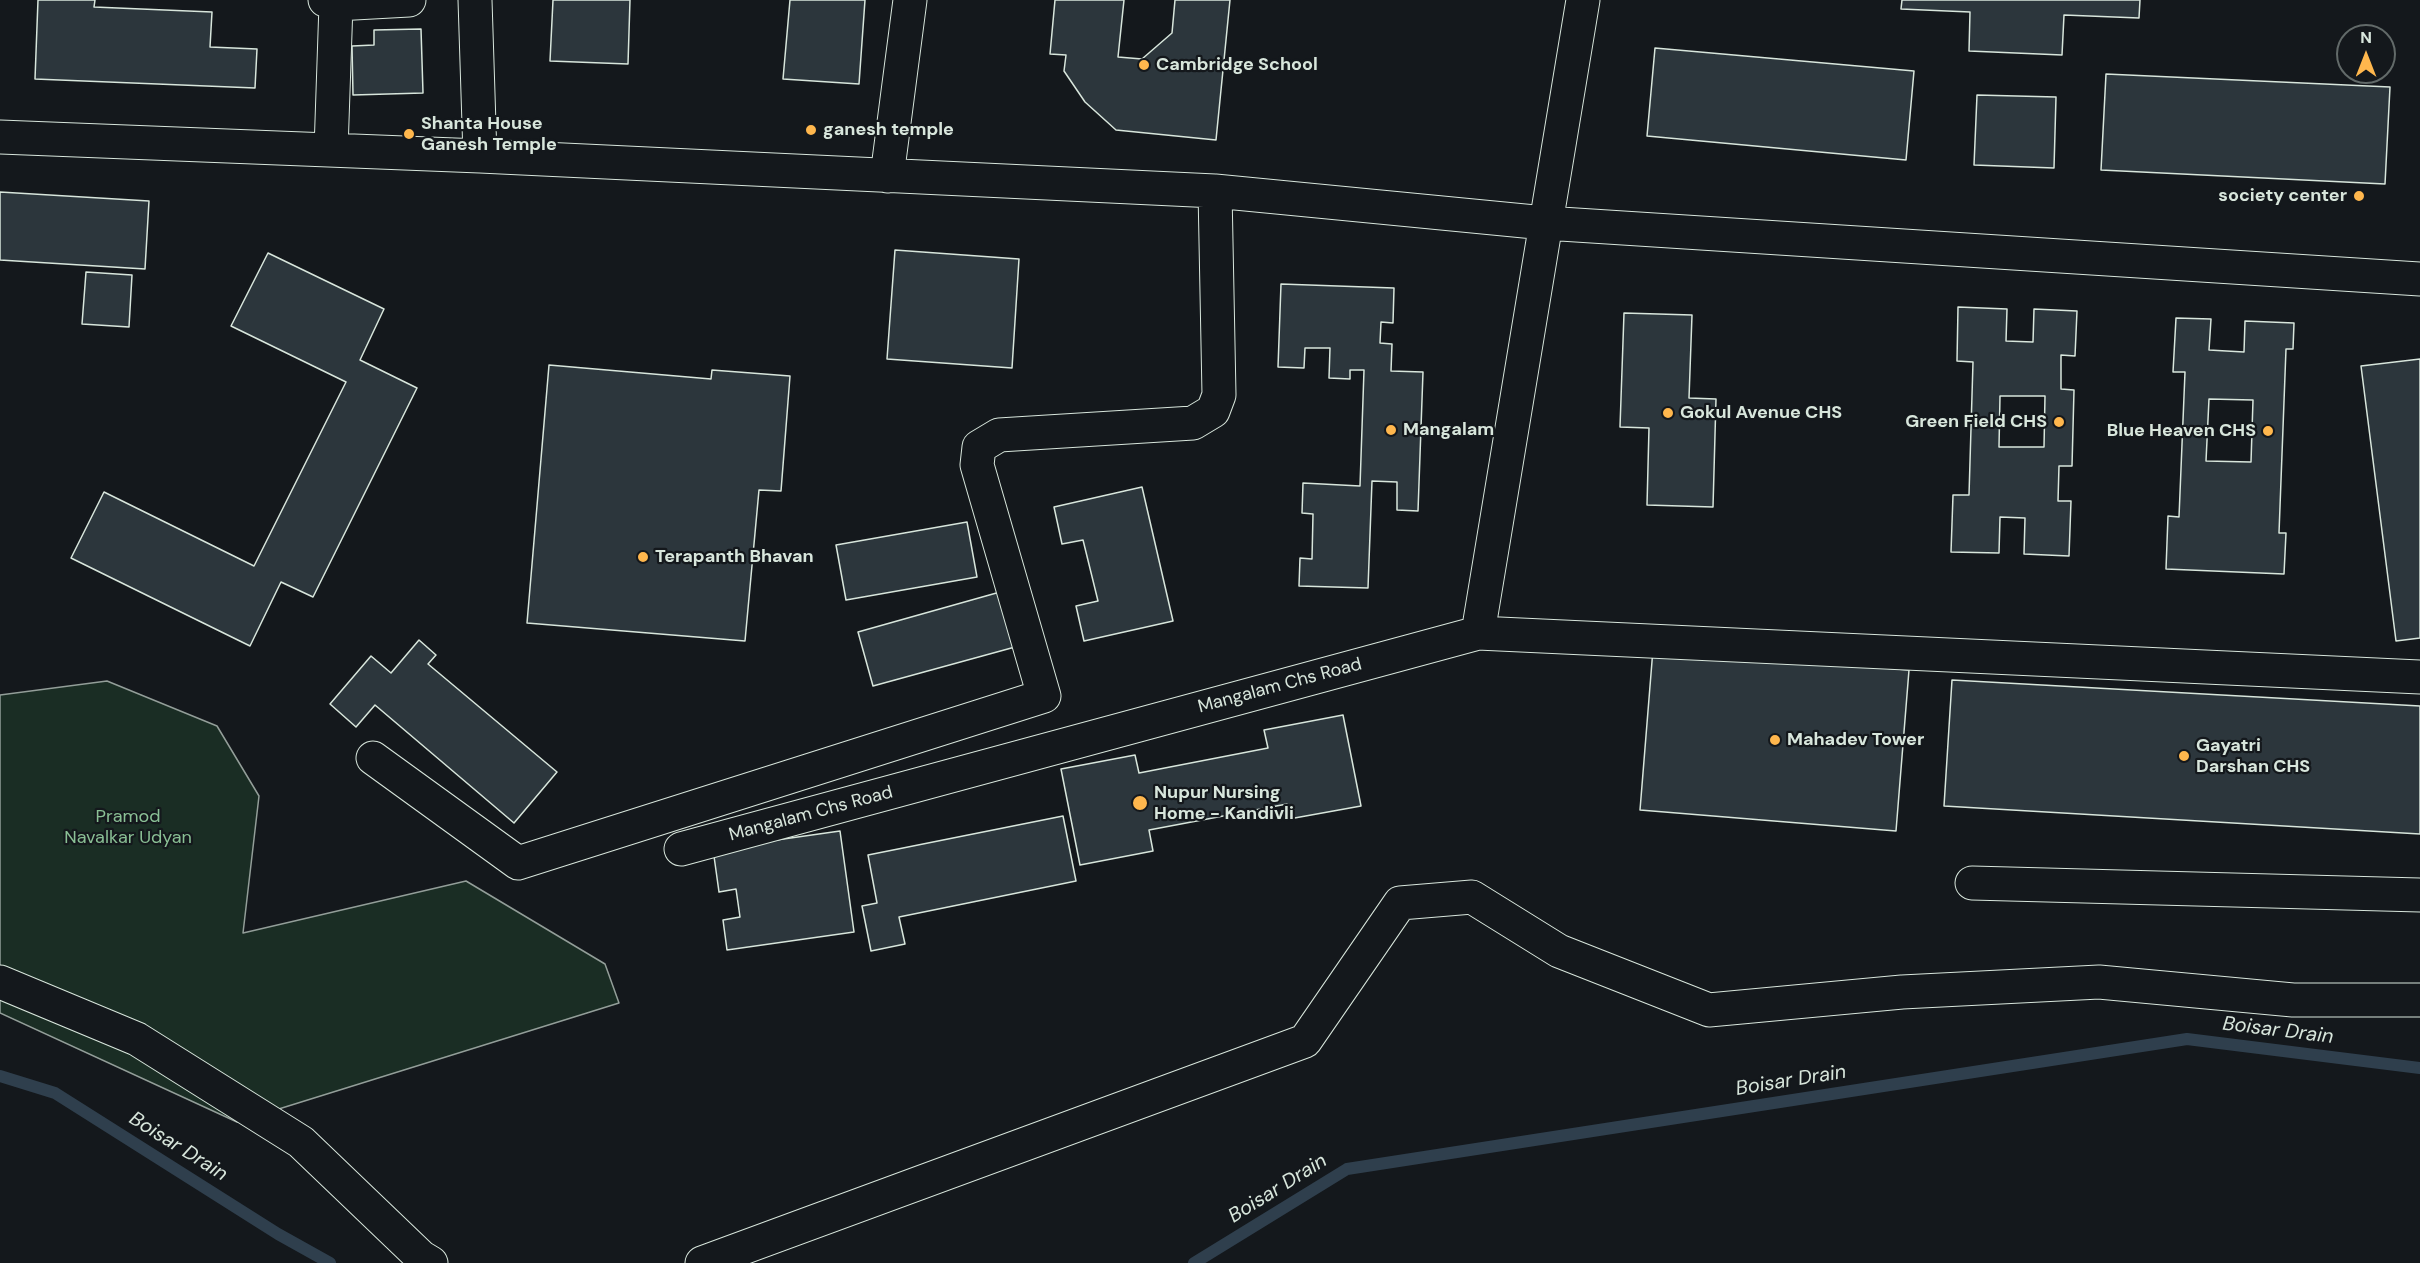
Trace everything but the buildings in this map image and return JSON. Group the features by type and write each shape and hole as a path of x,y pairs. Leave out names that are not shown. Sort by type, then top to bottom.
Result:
{"street":[{"path":"331,150 331,2 408,0"},
{"path":"475,0 480,156"},
{"path":"887,176 910,0"},
{"path":"1478,633 1583,0"},
{"path":"0,137 480,156 1215,191 1545,222 2420,279"},
{"path":"373,758 518,863 1044,696 977,465 979,447 999,435 1193,423 1213,411 1219,395 1215,191"},
{"name":"Mangalam Chs Road","path":"681,849 1478,633 2420,677"},
{"path":"1972,883 2420,895"},
{"path":"702,1263 1305,1041 1400,903 1472,897 1559,951 1709,1010 1902,992 2099,982 2293,1000 2420,1000"},
{"path":"0,982 137,1039 301,1142 421,1257 431,1263"}],"green space":[{"name":"Pramod Navalkar Udyan","path":"107,681 217,726 259,796 243,933 466,881 605,964 619,1003 237,1122 0,1013 0,695"}],"waterway":[{"name":"Boisar Drain","path":"1194,1263 1347,1169 2187,1039 2420,1068"},
{"name":"Boisar Drain","path":"0,1076 55,1093 278,1234 330,1263"}],"place":[{"name":"Cambridge School","path":"1144,65"},
{"name":"ganesh temple","path":"811,130"},
{"name":"Shanta House Ganesh Temple","path":"409,134"},
{"name":"society center","path":"2359,196"},
{"name":"Gokul Avenue CHS","path":"1668,413"},
{"name":"Green Field CHS","path":"2059,422"},
{"name":"Mangalam","path":"1391,430"},
{"name":"Blue Heaven CHS","path":"2268,431"},
{"name":"Terapanth Bhavan","path":"643,557"},
{"name":"Mahadev Tower","path":"1775,740"},
{"name":"Gayatri Darshan CHS","path":"2184,756"},
{"name":"Nupur Nursing Home - Kandivli","path":"1140,803"}]}
